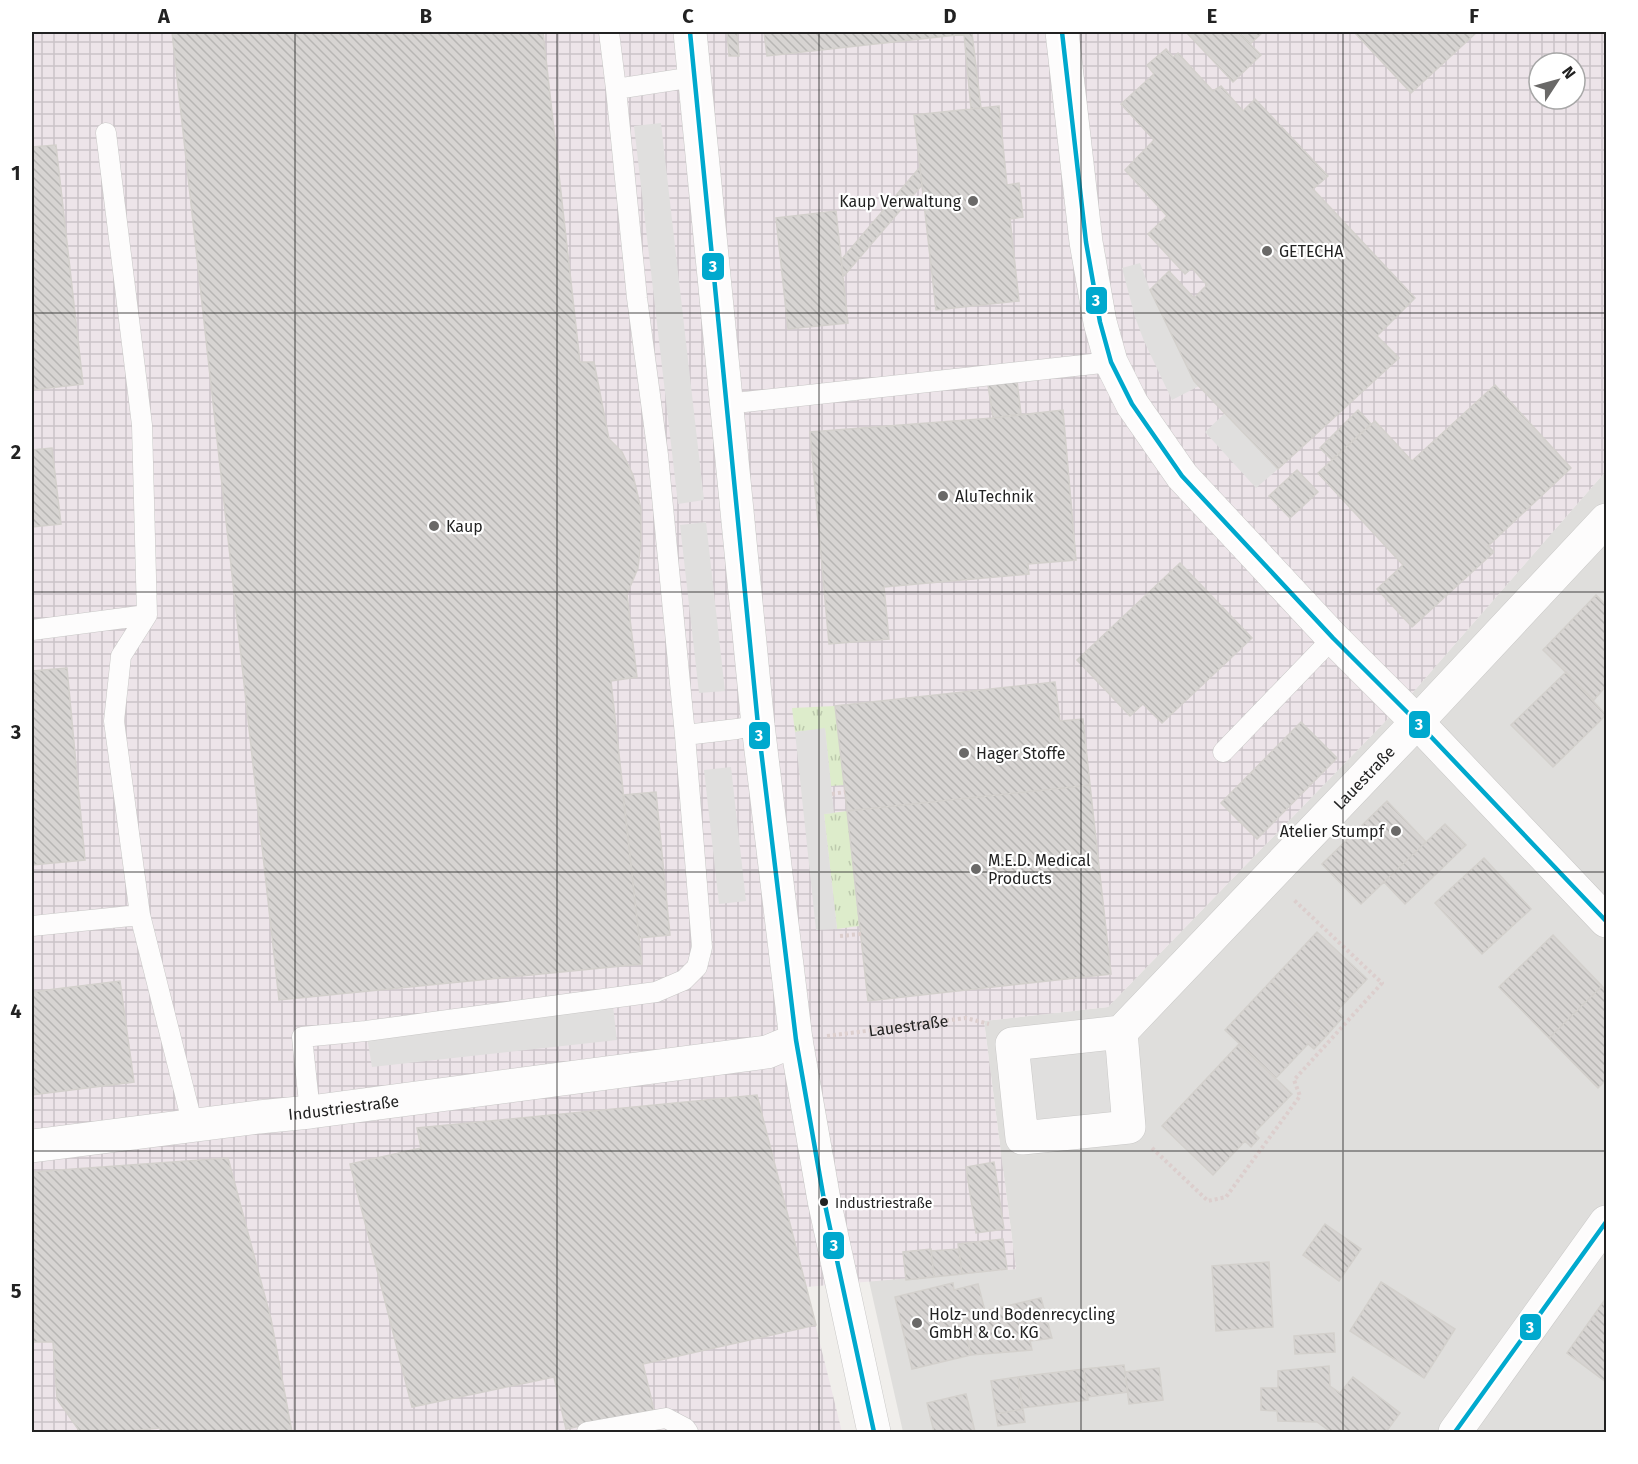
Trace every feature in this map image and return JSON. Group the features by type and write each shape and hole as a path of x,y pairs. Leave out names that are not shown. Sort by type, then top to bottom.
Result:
{"street":[{"path":"690,32 759,725 796,1040 824,1200 874,1432"},
{"path":"1062,32 1086,242 1100,322 1111,362 1132,404 1182,476 1606,921"},
{"name":"Lauestraße","path":"1121,1032 1606,520"},
{"path":"1121,1032 1129,1127 1022,1138 1012,1044 1121,1032"},
{"name":"Industriestraße","path":"32,1146 767,1052 796,1040"},
{"path":"1470,1427 1606,1222"}],"lane":[{"path":"310,1112 302,1037 366,1031 656,992 684,980 697,967 702,947 685,735 658,455 637,298 609,32"},
{"path":"616,89 694,77"},
{"path":"106,133 142,425 147,615 121,656 114,721 141,915 193,1126"},
{"path":"726,404 1111,362"},
{"path":"32,630 147,615"},
{"path":"1223,752 1334,638"},
{"path":"685,735 759,725"},
{"path":"32,926 141,915"},
{"path":"587,1432 666,1418 688,1432"}],"path":[{"path":"832,794 845,792"},
{"path":"1129,1127 1208,1200 1226,1197 1300,1096 1294,1080 1382,983 1269,877"},
{"path":"840,936 861,934"},
{"name":"Lauestraße","path":"796,1040 966,1018 994,1025 1012,1044"}],"shaded area":[{"path":"32,32 1606,32 1606,471 1408,698 1108,1007 984,1021 1016,1269 806,1287 842,1432 32,1432"},
{"path":"661,123 704,500 678,504 634,126"},
{"path":"1140,263 1150,290 1194,381 1199,386 1172,400 1144,341 1122,268"},
{"path":"1225,413 1278,469 1256,488 1205,432"},
{"path":"1606,471 1606,1432 903,1432 869,1281 1016,1269 984,1021 1108,1007 1408,698"},
{"path":"706,522 725,691 699,693 680,525"},
{"path":"825,728 834,813 824,814 837,929 816,930 795,732"},
{"path":"731,767 746,901 719,904 704,770"},
{"path":"612,998 617,1040 372,1067 366,1031"},
{"path":"1121,1032 1129,1127 1022,1138 1012,1044"}],"green space":[{"path":"835,706 844,785 831,786 825,729 795,732 792,708"},
{"path":"847,811 859,926 837,929 824,814"}],"building":[{"name":"Kaup","path":"172,32 543,32 580,362 594,362 609,439 622,452 633,475 641,509 638,568 627,594 637,677 611,681 642,964 279,1000"},
{"path":"727,32 737,32 739,56 729,56"},
{"path":"764,32 984,32 767,56"},
{"path":"1186,32 1238,32 1261,55 1233,82"},
{"path":"1238,32 1263,32 1250,44"},
{"path":"1354,32 1477,32 1411,93"},
{"path":"972,33 981,108 971,109 964,34"},
{"name":"GETECHA","path":"1166,49 1173,57 1178,53 1213,91 1221,86 1243,111 1255,99 1328,176 1313,189 1415,298 1377,336 1399,358 1278,469 1194,381 1150,290 1169,271 1194,298 1207,285 1192,268 1185,274 1148,234 1167,216 1125,170 1154,140 1121,104 1154,74 1147,65"},
{"name":"Kaup Verwaltung","path":"999,106 1007,185 1019,183 1023,217 1010,219 1019,301 936,310 914,115"},
{"path":"56,145 83,384 32,390 32,147"},
{"path":"920,167 922,185 843,277 841,260"},
{"path":"836,211 848,323 788,329 776,218"},
{"path":"1017,381 1021,414 993,418 988,385"},
{"path":"1495,385 1571,468 1488,546 1494,552 1412,627 1377,589 1403,565 1318,473 1375,421 1412,461"},
{"name":"AluTechnik","path":"1063,410 1076,560 1028,564 1029,574 884,587 889,639 829,644 810,432 993,418"},
{"path":"1358,410 1371,424 1332,460 1320,448"},
{"path":"52,448 61,524 32,527 32,450"},
{"path":"1297,470 1318,492 1290,518 1269,496"},
{"path":"1180,563 1252,638 1162,723 1143,704 1130,716 1077,660"},
{"path":"1596,595 1606,605 1606,686 1594,700 1543,650"},
{"path":"67,668 85,860 32,865 32,671"},
{"path":"1566,672 1606,715 1553,767 1511,725"},
{"name":"Hager Stoffe","path":"1055,682 1060,721 1083,719 1090,785 847,811 835,706"},
{"path":"1301,722 1337,758 1257,839 1221,803"},
{"name":"M.E.D. Medical Products","path":"1090,785 1111,974 868,1001 847,811"},
{"path":"656,792 670,935 639,938 623,795"},
{"path":"1387,801 1426,842 1361,904 1322,864"},
{"path":"1445,824 1466,845 1405,904 1384,882"},
{"path":"1484,858 1531,909 1482,954 1435,903"},
{"path":"1317,932 1367,979 1337,1011 1343,1017 1328,1034 1271,981"},
{"path":"1553,935 1602,986 1549,1038 1499,987"},
{"path":"120,981 134,1082 32,1095 32,992"},
{"path":"1271,981 1328,1034 1314,1049 1308,1044 1276,1078 1225,1030"},
{"path":"1602,986 1606,991 1606,1080 1598,1088 1549,1038"},
{"path":"1239,1044 1292,1094 1254,1133 1259,1138 1251,1147 1245,1141 1213,1175 1162,1126"},
{"path":"757,1095 816,1325 643,1364 654,1410 566,1429 554,1377 412,1407 350,1164 421,1148 417,1128"},
{"path":"228,1158 271,1319 292,1432 160,1432 160,1428 120,1432 80,1432 57,1399 53,1342 32,1342 32,1172"},
{"path":"994,1162 1004,1229 976,1233 966,1167"},
{"path":"1325,1224 1361,1249 1339,1281 1303,1255"},
{"path":"1003,1239 1007,1269 962,1274 958,1244"},
{"path":"931,1249 934,1277 906,1280 903,1252"},
{"path":"959,1249 962,1274 934,1277 931,1251"},
{"path":"1269,1262 1273,1327 1216,1331 1212,1266"},
{"path":"1381,1282 1455,1329 1424,1378 1350,1331"},
{"path":"953,1283 954,1290 978,1284 985,1311 962,1316 971,1355 912,1369 895,1297"},
{"path":"1041,1298 1052,1338 1030,1341 1032,1350 971,1355 962,1316"},
{"path":"1606,1298 1606,1382 1567,1353"},
{"path":"1334,1333 1335,1352 1295,1354 1294,1336"},
{"path":"1124,1365 1128,1392 1087,1397 1084,1369"},
{"path":"1329,1366 1330,1386 1340,1393 1353,1377 1400,1413 1386,1432 1331,1432 1317,1422 1278,1421 1277,1411 1261,1410 1261,1388 1278,1388 1278,1371"},
{"path":"1159,1368 1163,1400 1129,1404 1125,1372"},
{"path":"1084,1369 1088,1400 1022,1408 1018,1377"},
{"path":"1018,1377 1023,1409 996,1414 991,1381"},
{"path":"966,1394 975,1432 934,1432 927,1403"},
{"path":"1023,1409 1025,1422 998,1426 996,1414"}],"transit line":[{"name":"3","path":"690,32 758,725 796,1040 824,1200 874,1432"},
{"name":"3","path":"1062,32 1086,242 1100,322 1111,362 1132,404 1182,476 1333,638 1417,722 1606,921"},
{"name":"3","path":"1455,1432 1606,1222"}],"place":[{"name":"Kaup Verwaltung","path":"973,201"},
{"name":"GETECHA","path":"1267,251"},
{"name":"AluTechnik","path":"943,496"},
{"name":"Kaup","path":"434,526"},
{"name":"Hager Stoffe","path":"964,753"},
{"name":"Atelier Stumpf","path":"1396,831"},
{"name":"M.E.D. Medical Products","path":"976,869"},
{"name":"Industriestraße","path":"824,1202"},
{"name":"Holz- und Bodenrecycling GmbH & Co. KG","path":"917,1323"}]}
